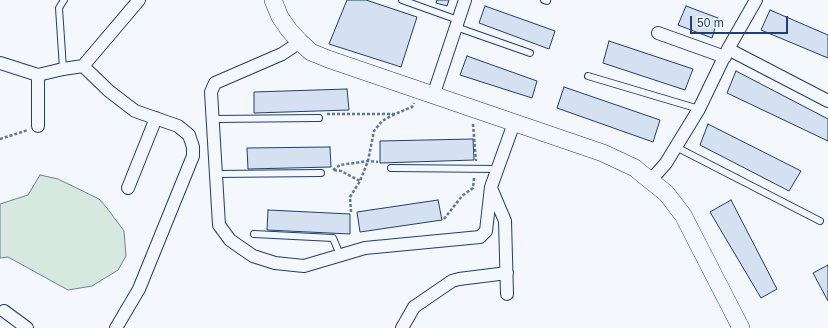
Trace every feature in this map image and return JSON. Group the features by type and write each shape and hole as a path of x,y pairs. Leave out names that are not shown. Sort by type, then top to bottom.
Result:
{"street":[{"path":"273,0 280,17 289,30 311,52 603,153 634,168 666,193 683,215 741,328"},
{"path":"426,93 457,23 465,0"},
{"path":"651,180 666,164 699,109 726,53 756,0"},
{"path":"0,63 38,75 83,66 134,1"},
{"path":"658,33 726,53 828,100"},
{"path":"300,42 282,54 215,83 211,92 219,225 230,240 253,256 275,263 304,266 366,248 480,237 486,231 491,187 514,123"},
{"path":"83,66 109,91 135,111 178,126 189,135 193,147 193,156 139,289 116,328"},
{"path":"38,75 38,126"},
{"path":"128,188 156,118"},
{"path":"491,187 505,221 508,294"},
{"path":"402,328 414,307 452,281 459,278 507,273"},
{"path":"2,312 27,328"}],"lane":[{"path":"63,69 59,8 64,0"},
{"path":"402,0 530,53"},
{"path":"588,76 699,109"},
{"path":"213,119 322,116"},
{"path":"676,147 820,221"},
{"path":"391,168 497,169"},
{"path":"216,174 321,173"},
{"path":"254,234 333,238 340,255"}],"path":[{"path":"351,212 350,197 360,181 368,161 374,131 382,122 395,114 412,108 426,93"},
{"path":"322,116 395,114"},
{"path":"0,139 38,126"},
{"path":"360,181 341,171 333,170 340,165 368,161 378,162"}],"shaded area":[{"path":"40,175 58,179 99,199 107,208 124,231 126,256 118,270 92,286 68,290 8,257 0,258 0,204 28,195"}],"building":[{"path":"347,0 366,0 417,17 401,67 329,44"},
{"path":"437,0 449,0 447,6 436,3"},
{"path":"485,6 555,31 549,49 479,23"},
{"path":"686,6 718,18 712,38 678,25"},
{"path":"770,10 828,35 828,58 761,30"},
{"path":"609,41 693,69 685,90 603,63"},
{"path":"467,56 537,81 532,98 460,75"},
{"path":"736,71 828,119 828,141 727,93"},
{"path":"564,87 660,120 653,142 557,108"},
{"path":"347,89 349,110 254,113 254,92"},
{"path":"708,124 801,171 789,191 700,145"},
{"path":"473,139 474,160 380,163 380,141"},
{"path":"330,147 331,167 248,169 247,148"},
{"path":"438,200 442,220 360,232 357,212"},
{"path":"731,200 777,289 761,298 710,212"},
{"path":"268,210 350,214 350,234 267,230"},
{"path":"828,265 828,301 813,273"}]}
